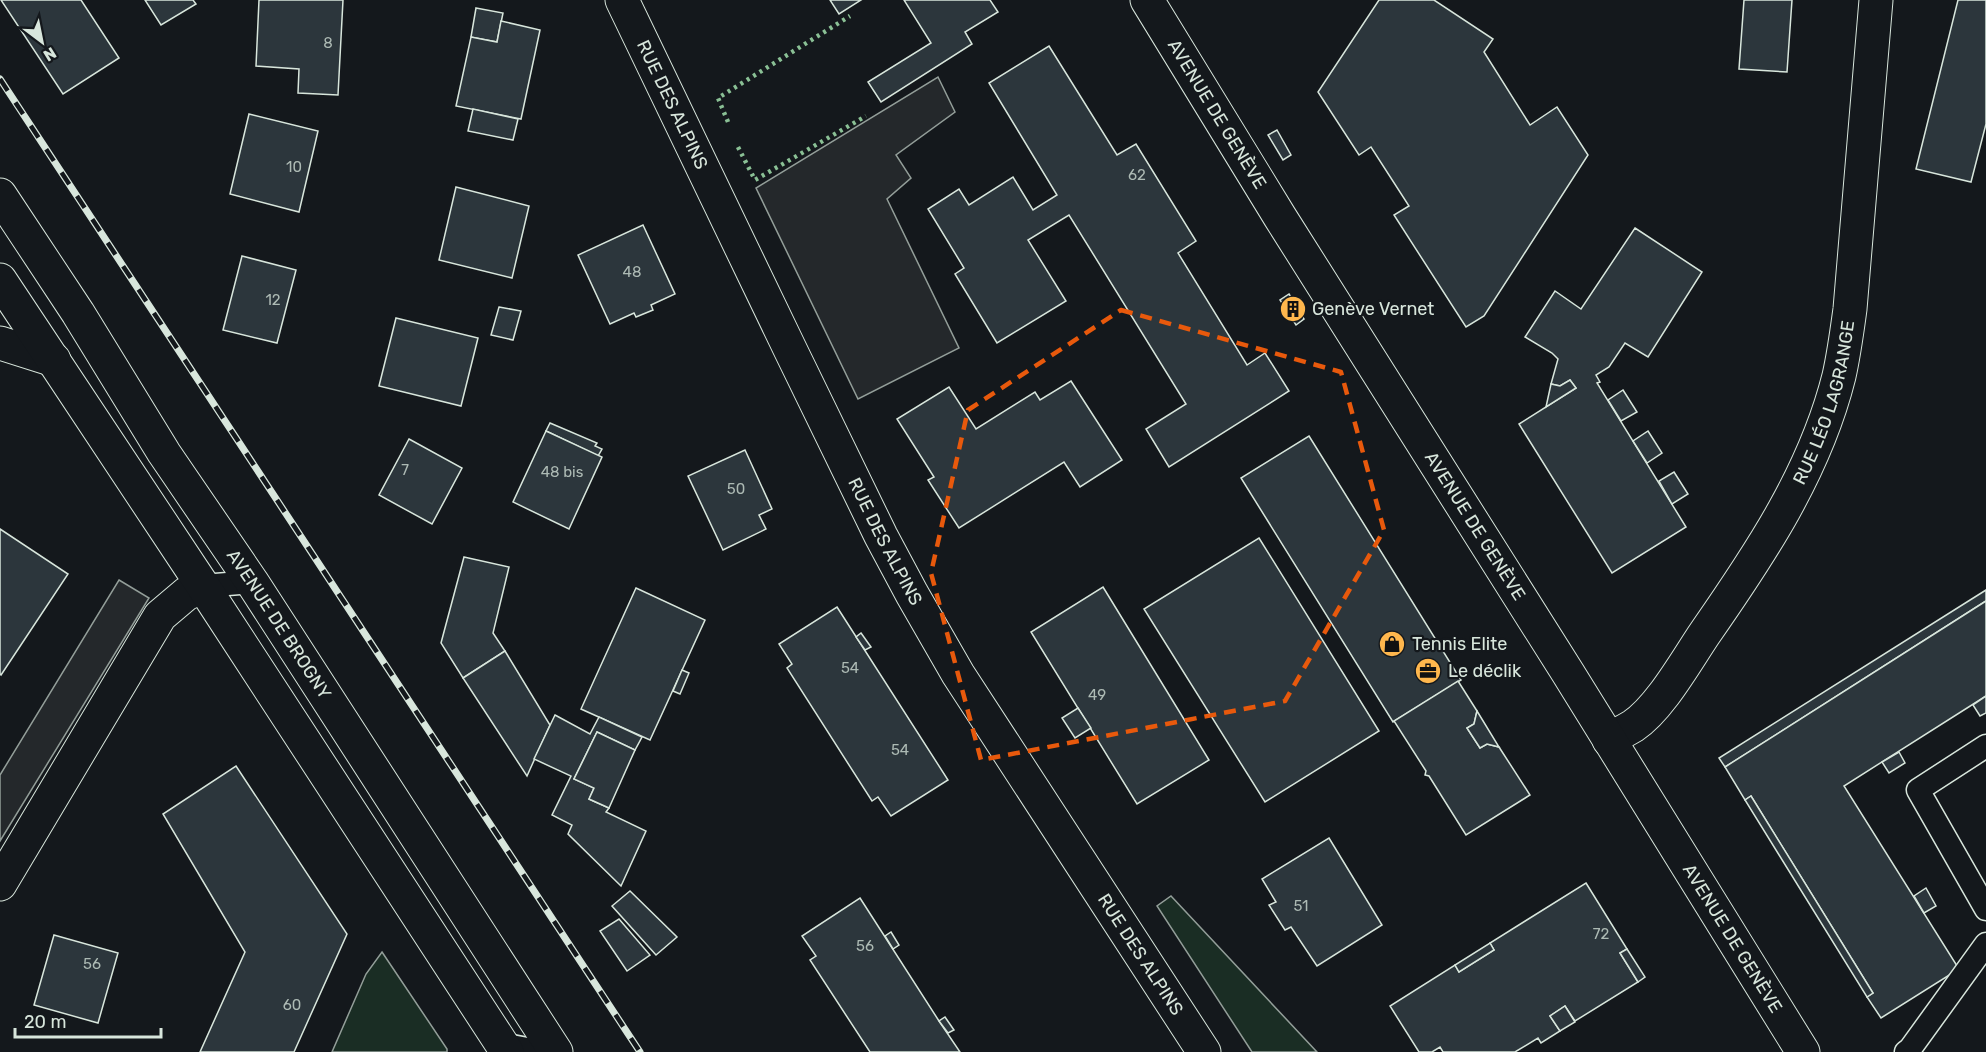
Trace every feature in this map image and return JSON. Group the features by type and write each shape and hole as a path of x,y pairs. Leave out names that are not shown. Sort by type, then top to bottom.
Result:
{"main road":[{"name":"RUE DES ALPINS","path":"622,0 881,536 918,604 958,674 1204,1052"},
{"name":"AVENUE DE GENÈVE","path":"1147,0 1280,217 1803,1052"},
{"name":"RUE LÉO LAGRANGE","path":"1609,740 1634,726 1657,703 1756,561 1797,487 1816,443 1838,378 1845,348 1876,0"},
{"name":"AVENUE DE BROGNY","path":"0,195 78,314 164,453 252,582 556,1052"},
{"path":"0,280 203,586 499,1049"},
{"path":"0,344 54,360 85,374 164,453"},
{"path":"0,884 160,616 186,594 203,586"}],"lane":[{"path":"203,586 252,582"},
{"path":"1986,746 1918,790 1986,909"},
{"path":"1906,1052 1986,944"},
{"path":"499,1049 543,1052"}],"highlighted area":[{"path":"1121,310 1341,372 1384,530 1285,701 981,760 931,573 968,410"}],"green space":[{"path":"1171,896 1317,1052 1252,1052 1157,906"},
{"path":"382,952 447,1052 332,1052 366,974"}],"shaded area":[{"path":"938,77 955,112 896,155 911,178 887,199 959,348 858,399 756,188"},
{"path":"119,580 149,598 0,841 0,775"}],"building":[{"path":"1,0 81,0 119,58 63,94"},
{"path":"145,0 193,0 196,4 161,25"},
{"path":"259,0 343,0 338,95 298,93 299,69 256,66"},
{"path":"830,0 861,0 839,14"},
{"path":"904,0 990,0 998,12 965,32 972,44 881,102 868,82 931,43"},
{"path":"1379,0 1434,0 1493,39 1484,52 1530,125 1557,107 1588,155 1484,316 1466,327 1394,215 1409,206 1371,147 1359,155 1318,92"},
{"path":"1744,0 1792,0 1787,72 1739,69"},
{"path":"1958,0 1986,0 1986,124 1971,182 1916,169"},
{"path":"476,8 503,13 497,42 471,37"},
{"path":"501,21 540,30 521,119 456,106 471,37 497,42"},
{"path":"1049,46 1117,155 1136,144 1196,241 1178,253 1247,365 1265,353 1289,391 1169,467 1146,429 1186,404 1069,215 1028,240 1066,301 997,343 955,274 964,268 928,209 959,189 969,205 1013,177 1033,210 1057,195 989,83"},
{"path":"473,109 518,119 513,140 468,131"},
{"path":"249,114 318,131 299,212 230,194"},
{"path":"1277,130 1291,155 1283,160 1268,135"},
{"path":"456,187 529,206 512,278 439,260"},
{"path":"643,225 675,294 651,305 653,310 636,317 634,313 610,324 578,255"},
{"path":"1635,228 1702,272 1648,357 1625,343 1609,367 1596,375 1600,382 1597,383 1686,527 1612,573 1519,424 1576,388 1570,380 1560,386 1551,384 1558,359 1525,337 1555,291 1581,309"},
{"path":"242,256 296,270 277,343 223,330"},
{"name":"Genève Vernet","path":"1289,294 1304,319 1296,325 1280,300"},
{"path":"499,307 521,311 513,340 491,335"},
{"path":"396,318 478,338 461,406 379,386"},
{"path":"1570,380 1576,388 1546,407 1551,384 1560,386"},
{"path":"1071,381 1122,460 1080,487 1064,462 959,528 928,480 934,477 897,419 949,387 976,429 1035,392 1040,400"},
{"path":"1623,390 1637,412 1621,421 1608,400"},
{"path":"550,423 597,443 595,446 602,449 598,456 546,431"},
{"path":"546,431 602,457 569,529 513,502"},
{"path":"1648,431 1662,453 1647,463 1633,441"},
{"path":"1309,436 1461,680 1393,722 1241,478"},
{"path":"409,439 462,468 432,524 379,495"},
{"path":"745,450 772,509 759,515 766,529 723,550 688,476"},
{"path":"1674,472 1688,494 1672,504 1659,481"},
{"path":"0,529 68,574 1,675 0,674"},
{"path":"1259,538 1379,731 1265,802 1144,609"},
{"path":"464,557 509,567 493,633 505,651 463,678 441,643"},
{"path":"1103,587 1209,760 1137,804 1031,632"},
{"path":"636,588 705,620 650,740 581,709"},
{"path":"1986,590 1986,601 1725,767 1719,758"},
{"path":"1986,601 1986,696 1844,786 1959,969 1881,1018 1867,997 1873,993 1751,796 1745,800 1725,767"},
{"path":"837,607 948,780 891,816 878,797 872,801 787,668 792,664 779,644"},
{"path":"861,633 871,647 865,650 856,637"},
{"path":"505,651 550,725 527,776 463,678"},
{"path":"682,670 689,673 680,694 673,691"},
{"path":"1458,681 1477,711 1474,724 1467,728 1480,748 1487,744 1499,747 1530,795 1466,835 1429,776 1425,775 1426,771 1394,721"},
{"path":"1986,696 1986,713 1980,716 1973,705"},
{"path":"1078,708 1091,728 1075,738 1062,718"},
{"path":"1477,711 1499,747 1487,744 1480,748 1467,728 1474,724"},
{"path":"555,715 590,734 599,717 642,737 635,750 597,732 574,779 594,788 589,799 609,808 606,812 646,831 621,886 568,834 572,825 552,815 571,776 534,759"},
{"path":"597,732 635,750 609,808 589,799 594,788 574,779"},
{"path":"1899,752 1905,763 1889,773 1882,762"},
{"path":"236,766 347,934 294,1052 200,1052 245,952 163,814"},
{"path":"1751,796 1873,993 1867,997 1745,800"},
{"path":"1329,838 1382,925 1317,966 1291,927 1285,930 1269,905 1276,902 1262,879"},
{"path":"1586,883 1627,949 1620,953 1638,982 1575,1021 1565,1006 1550,1016 1560,1031 1541,1043 1538,1038 1515,1052 1443,1052 1440,1047 1432,1052 1419,1052 1390,1006 1455,965 1459,972 1494,950 1490,943"},
{"path":"1926,888 1936,906 1924,913 1914,896"},
{"path":"630,891 677,937 656,955 612,906"},
{"path":"860,898 960,1052 870,1052 810,960 816,956 802,936"},
{"path":"619,919 650,955 627,971 600,931"},
{"path":"891,932 899,945 893,949 885,936"},
{"path":"54,935 118,953 98,1023 34,1005"},
{"path":"1490,943 1494,950 1459,972 1455,965"},
{"path":"1627,949 1645,977 1638,982 1620,953"},
{"path":"1565,1006 1575,1022 1560,1031 1550,1016"},
{"path":"945,1017 954,1030 948,1033 939,1021"}],"railway":[{"path":"0,79 640,1052"}],"hedge":[{"path":"728,122 718,98 850,16"},
{"path":"738,147 755,180 866,116"}],"place":[{"name":"Genève Vernet","path":"1293,309"},
{"name":"Tennis Elite","path":"1392,644"},
{"name":"Le déclik","path":"1428,671"}]}
